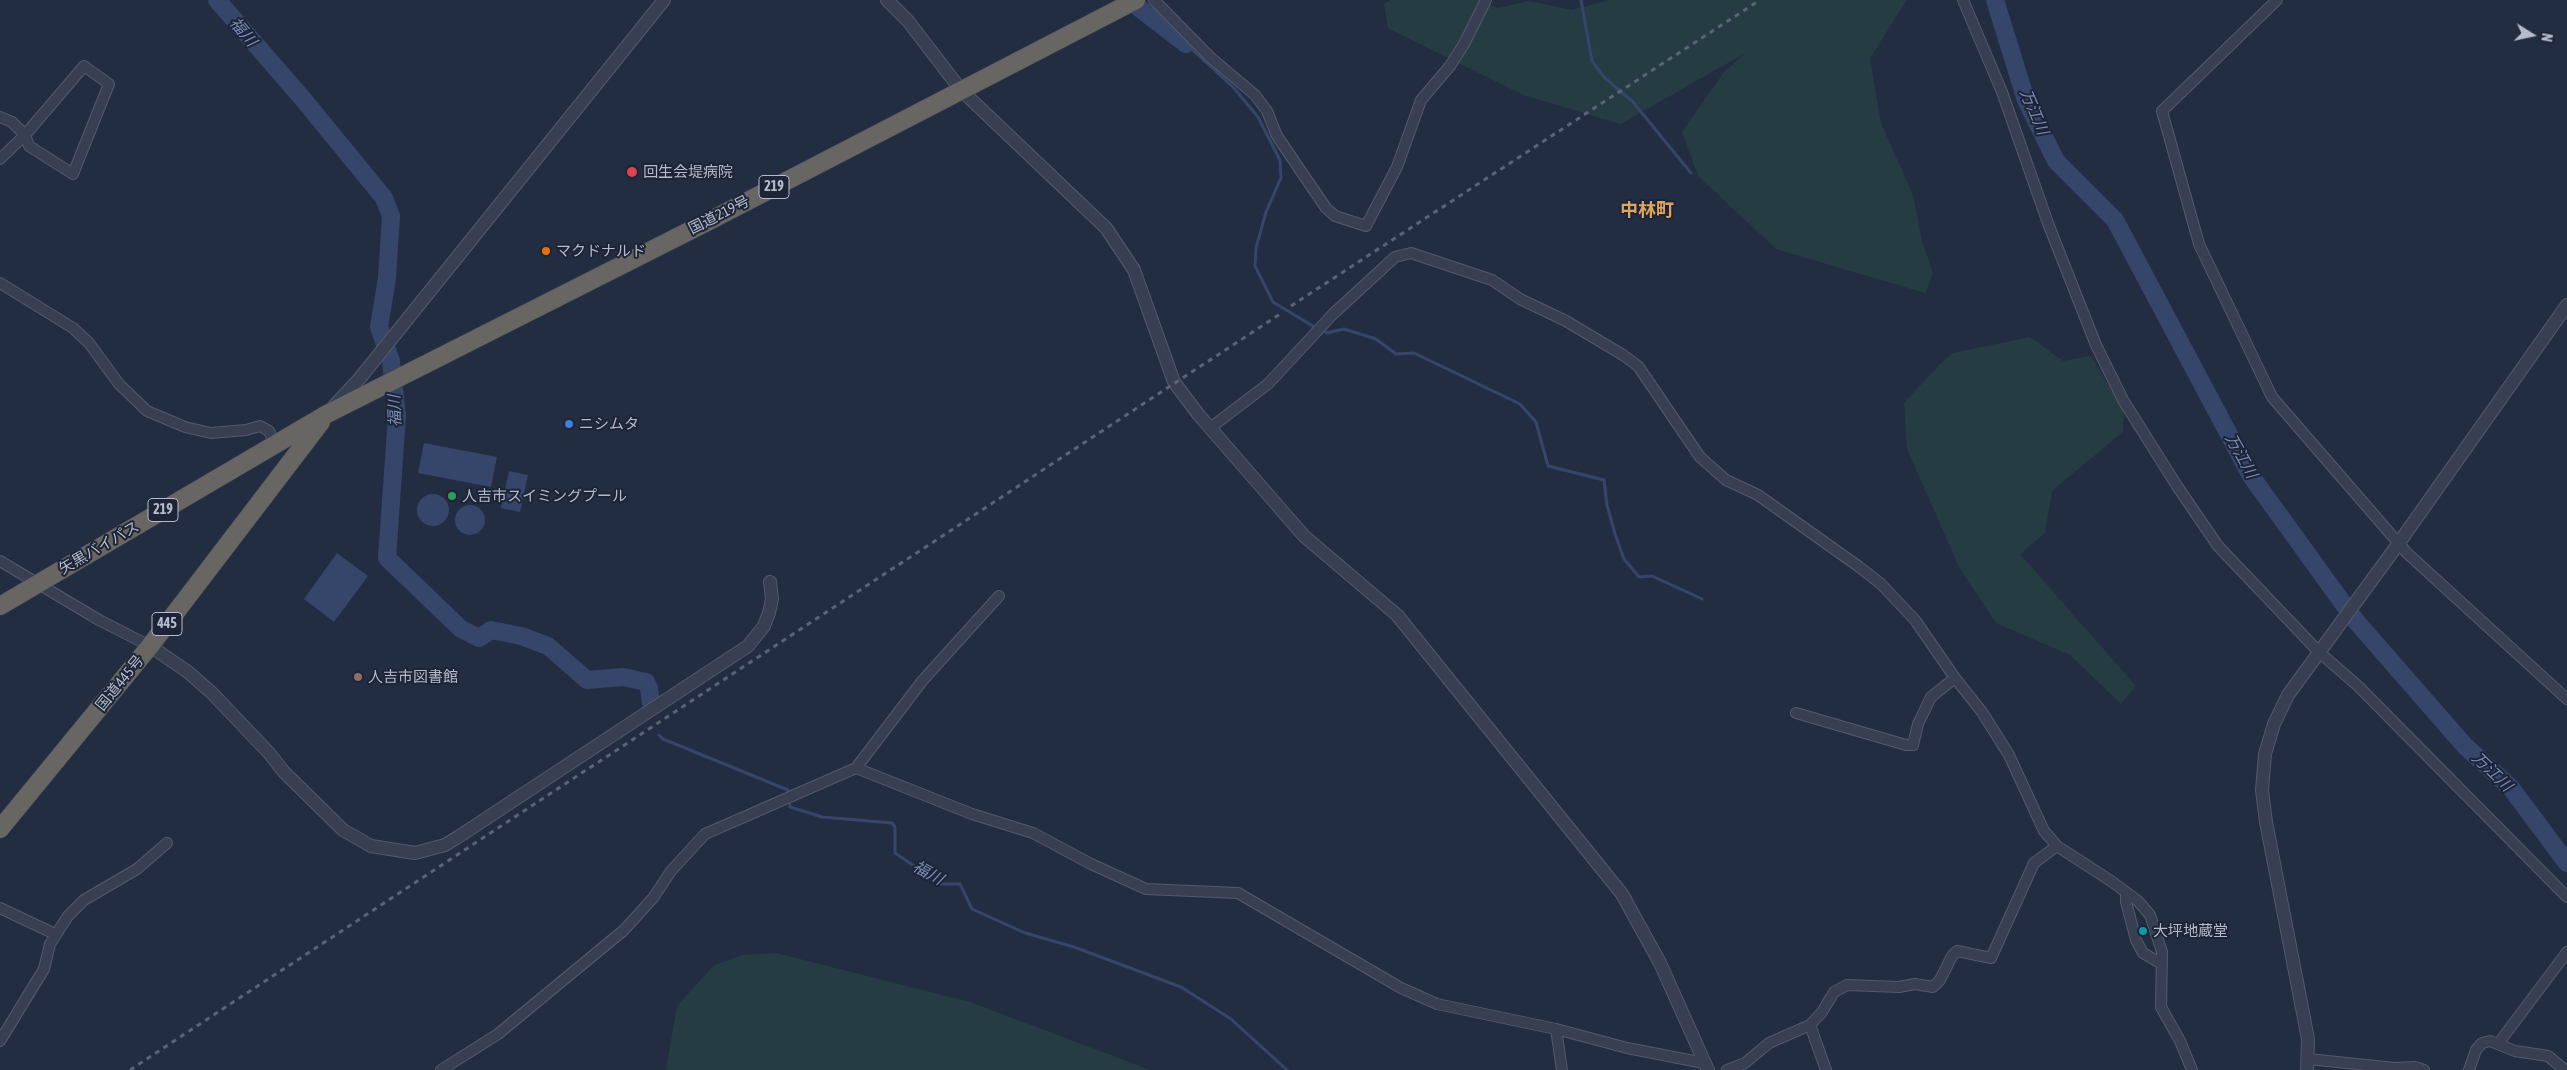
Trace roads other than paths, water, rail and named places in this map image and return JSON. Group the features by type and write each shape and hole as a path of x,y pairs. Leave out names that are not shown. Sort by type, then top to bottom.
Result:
{"highway":[{"name":"国道219号","path":"327,414 410,370 569,292 1136,0"},
{"name":"矢黒バイパス","path":"0,606 327,414"},
{"name":"国道445号","path":"0,829 150,646 327,414"},
{"path":"275,444 289,462"}],"street":[{"path":"327,414 360,378 664,0"},
{"path":"887,0 908,21 961,90 1096,217 1116,240 1134,270 1174,382 1210,428 1304,536 1397,615 1622,894 1660,962 1706,1066"},
{"path":"1154,0 1210,57 1255,95 1267,111 1277,136 1326,208 1335,216 1366,226 1397,167 1421,100 1450,66 1464,44 1486,0"},
{"path":"1963,0 2002,92 2049,226 2096,345 2123,400 2218,546 2567,897"},
{"path":"2277,0 2162,111 2199,244 2272,397 2398,545 2567,699"},
{"path":"0,116 12,122 25,135 29,146 73,174 110,84 84,66 25,135 0,159"},
{"path":"1210,428 1268,384 1332,314 1394,257 1411,253 1492,280 1520,299 1566,321 1638,366 1700,457 1726,480 1758,495 1881,584 1915,620 1955,678 1982,712 2009,755 2038,818 2057,846 2126,893 2150,915 2162,952 2161,1007 2180,1041 2192,1070"},
{"path":"0,283 73,328 89,343 119,384 147,411 185,427 211,433 246,430 260,426 268,431 275,444"},
{"path":"2424,1070 2415,1067 2387,1068 2307,1064 2308,1039 2266,822 2262,790 2265,754 2274,724 2288,695 2398,545 2567,305"},
{"path":"360,378 363,385 372,390 379,387"},
{"path":"0,561 99,620 150,646 188,672 212,693 269,753 284,772 343,830 371,846 415,853 445,845 458,837 748,646 764,626 769,613 772,599 770,582"},
{"path":"442,1070 498,1034 624,930 653,898 671,871 705,834 856,768 923,680 999,596"},
{"path":"1796,713 1906,745 1913,745 1918,724 1931,697 1955,678"},
{"path":"856,768 972,814 1033,833 1091,864 1146,889 1238,893 1401,988 1437,1004 1706,1066"},
{"path":"0,1042 44,969 55,934 84,900 137,869 167,843"},
{"path":"1727,1070 1745,1063 1769,1043 1810,1025 1822,1012 1834,992 1847,985 1899,987 1915,984 1933,987 1940,980 1952,956 1958,951 1991,958 2034,863 2057,846"},
{"path":"2126,893 2126,902 2136,940 2143,953 2162,964"},
{"path":"0,908 55,934"},
{"path":"2498,1044 2567,952"},
{"path":"1810,1025 1826,1070"},
{"path":"1556,1030 1562,1070"},
{"path":"2469,1070 2476,1050 2482,1043 2490,1041 2515,1051 2548,1056 2564,1070"}],"water":[{"path":"424,443 497,457 491,487 418,473"},
{"path":"509,471 528,475 520,512 501,508"},
{"path":"433,494 444,499 449,510 444,521 433,526 422,521 417,510 422,499"},
{"path":"470,505 481,509 485,520 481,531 470,535 459,531 455,520 459,509"},
{"path":"337,553 368,576 334,622 304,599"}],"waterway":[{"name":"福川","path":"217,0 303,99 384,198 391,216 387,278 379,327 391,361 397,416 387,558 461,629 479,638 491,630 521,636 548,646 587,680 623,677 646,682 649,688 651,703"},
{"path":"1135,0 1138,7 1186,44"},
{"path":"1581,0 1592,61 1605,78 1633,102 1691,173"},
{"name":"万江川","path":"1995,0 2026,100 2056,161 2115,220 2251,476 2355,620 2465,746 2511,788 2567,863"},
{"path":"1186,44 1234,88 1258,117 1280,160 1281,178 1266,212 1256,248 1255,266 1273,302 1316,328"},
{"path":"1322,330 1327,333 1344,329 1376,339 1396,354 1414,353 1520,404 1536,422 1548,466 1604,480 1607,505 1624,559 1639,577 1652,576 1702,599"},
{"name":"福川","path":"659,735 663,739 788,790 790,807 822,817 892,823 895,827 895,853 941,884 960,884 972,909 1025,933 1074,947 1181,987 1231,1019 1287,1070"}],"railway":[{"path":"1291,306 1760,0"},
{"path":"130,1070 1280,314"}],"place":[{"name":"回生会堤病院","path":"632,172"},
{"name":"マクドナルド","path":"546,251"},
{"name":"ニシムタ","path":"569,424"},
{"name":"人吉市スイミングプール","path":"452,496"},
{"name":"人吉市図書館","path":"358,677"},
{"name":"大坪地蔵堂","path":"2143,931"}],"district":[{"name":"中林町","path":"1647,210"}]}
